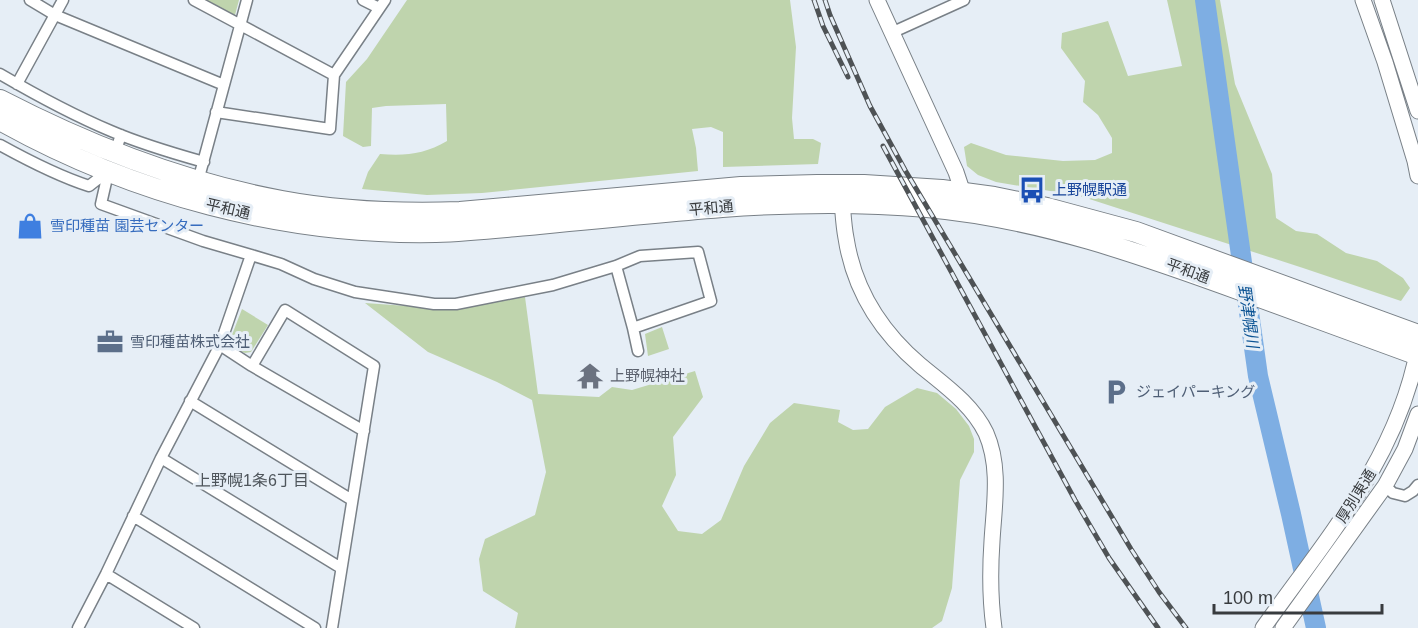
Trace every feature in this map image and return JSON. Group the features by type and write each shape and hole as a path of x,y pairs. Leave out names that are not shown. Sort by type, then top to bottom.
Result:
{"highway":[{"name":"平和通","path":"0,99 61,130 115,153 198,181 293,203 359,211 423,213 485,210 729,188 817,184 841,194 971,213 1040,226 1093,240 1153,258 1418,353"},
{"name":"平和通","path":"0,120 57,150 115,153 177,196 242,213 312,225 435,232 791,203 841,194 911,187 963,193 1023,203 1136,232 1418,335"}],"street":[{"path":"30,0 55,15 224,85"},
{"path":"17,84 63,0"},
{"path":"194,0 334,75"},
{"path":"198,181 247,0"},
{"path":"216,112 330,129 334,75 382,4 363,0"},
{"path":"877,0 956,171 971,213"},
{"path":"891,33 946,3 964,0"},
{"path":"1363,0 1385,62 1418,176"},
{"path":"1382,0 1418,111"},
{"path":"1385,62 1401,58"},
{"path":"0,74 64,110 115,153 165,151 204,162"},
{"path":"0,145 34,164 89,186 115,153"},
{"path":"115,153 101,204 203,241 281,264 314,279 356,292 434,304 456,304 553,285 616,266 640,256 698,252 711,301 633,328"},
{"path":"841,194 846,239 853,271 873,314 908,355 965,404 978,420 988,439 994,460 995,481 990,576 994,628"},
{"path":"78,628 161,458 220,345 251,255"},
{"path":"616,266 638,351"},
{"path":"252,366 285,310 374,366 332,628"},
{"path":"220,345 364,431"},
{"name":"厚別東通","path":"1263,628 1358,496 1384,450 1394,429 1418,353"},
{"path":"190,401 352,500"},
{"name":"厚別東通","path":"1287,623 1384,486 1405,449 1418,414"},
{"path":"161,458 341,568"},
{"path":"1384,486 1393,493 1405,495 1418,485"},
{"path":"133,516 315,628"},
{"path":"106,574 194,628"}],"green space":[{"path":"206,0 239,0 235,15"},
{"path":"407,0 790,0 796,47 792,118 794,139 813,139 821,143 818,164 723,167 723,132 711,127 692,129 698,171 482,193 427,195 362,189 368,172 380,154 415,153 431,149 447,141 446,104 372,108 371,146 363,147 343,136 346,82 367,59"},
{"path":"1167,0 1220,0 1235,84 1272,174 1276,218 1296,231 1317,234 1346,253 1377,261 1403,278 1410,288 1401,301 1080,196 996,182 978,175 967,166 964,147 971,143 1006,155 1063,161 1095,160 1112,153 1112,138 1098,115 1083,102 1085,81 1061,48 1062,33 1108,21 1128,76 1182,66"},
{"path":"525,297 538,394 599,397 612,387 632,390 695,371 703,397 673,437 676,475 662,506 678,531 702,534 721,520 744,466 770,423 794,403 840,410 838,422 853,430 868,429 885,407 917,388 937,393 956,409 969,426 974,439 974,452 960,480 952,588 942,621 932,628 515,628 518,613 483,591 479,559 485,539 535,515 546,472 532,400 428,352 365,303 449,309"},
{"path":"242,309 268,325 251,352 245,353 231,347 230,340"},
{"path":"662,327 669,349 648,356 645,334"}],"waterway":[{"name":"野津幌川","path":"1205,0 1258,376 1316,628"}],"railway":[{"path":"814,0 823,26 848,77"},
{"path":"825,0 870,106 905,170 1131,549 1186,628"},
{"path":"883,146 1075,500 1109,558 1158,628"}],"place":[{"name":"上野幌駅通","path":"1032,190"},
{"name":"雪印種苗 園芸センター","path":"30,226"},
{"name":"雪印種苗株式会社","path":"110,342"},
{"name":"上野幌神社","path":"590,376"},
{"name":"ジェイパーキング","path":"1116,392"}],"district":[{"name":"上野幌1条6丁目","path":"252,480"}]}
